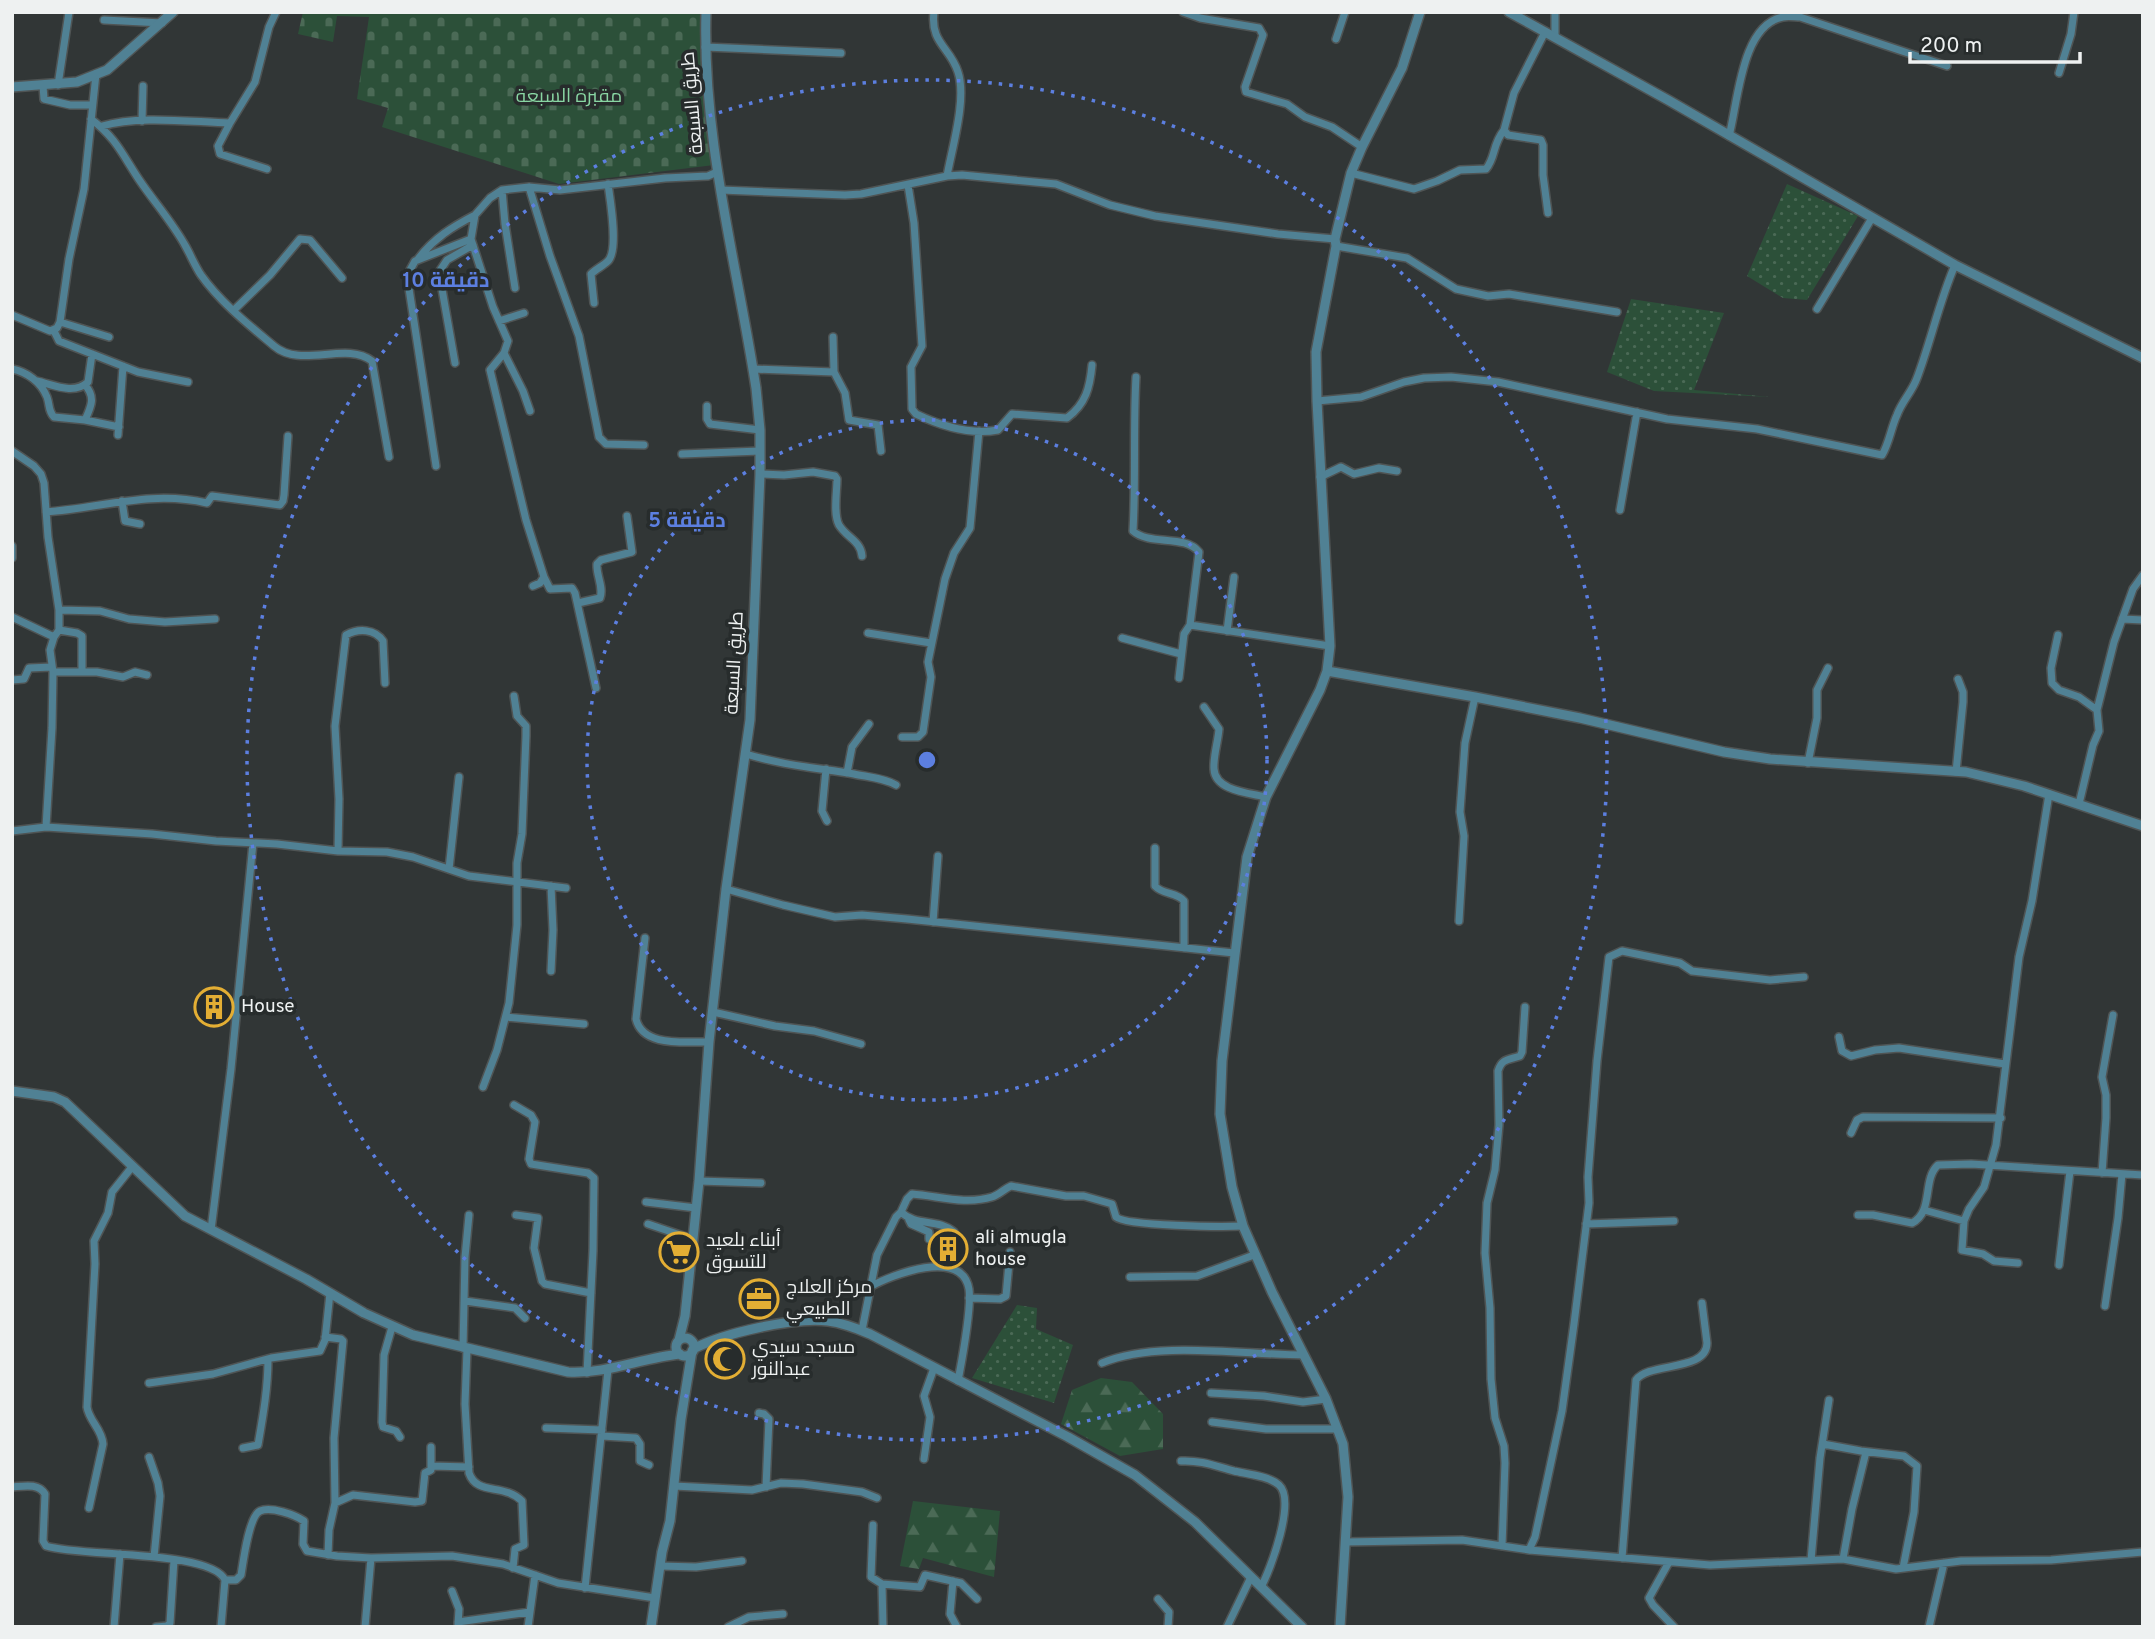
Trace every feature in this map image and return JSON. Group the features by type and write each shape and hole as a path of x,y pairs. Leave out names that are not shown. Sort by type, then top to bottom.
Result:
{"street":[{"path":"58,85 69,12"},
{"path":"12,87 77,82 107,70 173,12"},
{"path":"267,169 220,154 218,146 255,82 275,12"},
{"name":"طريق السبعة","path":"651,1627 670,1521 688,1373 685,1316 699,1181 709,1042 726,889 750,720 760,474 760,430 753,369 710,117 705,47 706,12"},
{"path":"934,12 936,37 958,71 960,84 957,133 947,176"},
{"path":"1183,12 1200,18 1259,27 1263,35 1245,87 1246,92 1287,104 1305,117 1332,127 1362,147"},
{"path":"1336,39 1345,12"},
{"path":"1340,1627 1349,1497 1348,1474 1338,1429 1326,1399 1254,1255 1243,1226 1232,1187 1220,1114 1222,1061 1247,857 1266,797 1327,671 1330,646 1317,401 1317,352 1336,242 1352,173 1362,147 1402,68 1420,12"},
{"path":"1509,12 1955,265 2143,358"},
{"path":"1555,12 1555,37"},
{"path":"2059,73 2071,34 2074,12"},
{"path":"1729,136 1747,52 1754,38 1764,28 1783,17 1803,15 1947,66"},
{"path":"104,20 162,23"},
{"path":"1352,173 1414,189 1460,170 1486,169 1490,166 1496,141 1504,130 1514,93 1545,32"},
{"path":"705,47 841,53"},
{"path":"54,331 60,322 69,259 84,189 96,74"},
{"path":"44,86 44,99 70,105 92,105"},
{"path":"142,121 144,86"},
{"path":"91,119 102,126 124,154 178,234 210,288 276,348 292,355 347,354 363,356 372,361 389,457"},
{"path":"102,126 142,121 230,123"},
{"path":"1504,130 1508,135 1541,140 1548,213"},
{"path":"436,466 408,282 412,265 432,242 475,215 484,203 502,190 529,187 560,190 708,176 718,172"},
{"path":"721,190 845,195 962,175 1056,184 1128,211 1336,242 1407,258 1456,289 1488,296 1509,294 1617,312"},
{"path":"594,303 590,274 609,261 614,243 608,184"},
{"path":"908,185 916,248 922,346 911,367 912,409 916,414 936,422 979,431 998,430 1012,414 1067,418 1077,410 1087,394 1092,365"},
{"path":"529,187 579,336 599,437 606,444 644,445"},
{"path":"502,190 514,288"},
{"path":"475,215 472,242 508,341 504,353 490,370 526,520 550,589 572,587 578,603 596,688"},
{"path":"1816,309 1872,218"},
{"path":"234,310 270,275 300,239 310,240 342,278"},
{"path":"418,260 472,242"},
{"path":"455,363 439,272 447,260 472,242"},
{"path":"1317,401 1361,397 1404,382 1451,377 1497,382 1667,419 1756,429 1882,455 1902,404 1911,394 1955,265"},
{"path":"499,321 524,313"},
{"path":"12,315 54,331"},
{"path":"60,322 109,337"},
{"path":"54,331 59,341 123,366 156,378 188,382"},
{"path":"833,337 834,372 845,393 849,419 878,425 881,452"},
{"path":"504,353 530,411"},
{"path":"36,381 80,389 88,382 92,354"},
{"path":"12,369 28,374 36,381 47,397 48,411 54,417 85,420 118,431 123,366"},
{"path":"753,369 834,372"},
{"path":"1136,376 1133,531 1152,538 1190,545 1199,552 1190,625 1184,634 1179,678"},
{"path":"85,385 93,401 85,420"},
{"path":"707,406 710,424 760,430"},
{"path":"1620,510 1637,412"},
{"path":"902,737 922,734 931,677 928,665 947,571 958,544 970,528 979,431"},
{"path":"46,512 160,498 207,503 212,496 279,505 284,501 288,436"},
{"path":"682,454 760,450"},
{"path":"12,451 34,466 44,483 59,610 57,633 50,650 52,670 46,827"},
{"path":"1321,477 1341,467 1354,474 1380,468 1397,471"},
{"path":"760,474 821,472 835,476 837,521 846,534 857,542 862,556"},
{"path":"122,501 125,521 140,524"},
{"path":"578,603 600,598 602,594 597,564 601,560 632,552 627,516"},
{"path":"12,546 12,558"},
{"path":"2079,804 2099,731 2097,710 2122,619 2133,589 2143,575"},
{"path":"533,586 540,583 544,577"},
{"path":"1227,631 1234,577"},
{"path":"59,610 100,611 129,619 165,622 215,619"},
{"path":"12,617 57,633 77,633 82,636 82,671"},
{"path":"2122,619 2143,620"},
{"path":"1190,625 1330,646"},
{"path":"338,850 339,799 335,726 346,635 373,631 379,635 383,641 385,683"},
{"path":"869,633 932,643"},
{"path":"2058,635 2051,668 2052,683 2059,690 2079,697 2097,710"},
{"path":"1122,638 1181,654"},
{"path":"12,680 24,679 29,668 123,677 135,672 147,675"},
{"path":"1808,763 1816,718 1817,690 1828,668"},
{"path":"1327,671 1580,718 1724,752 1808,763 1956,772 1991,778 2049,794 2143,826"},
{"path":"1956,772 1963,702 1958,679"},
{"path":"483,1087 494,1062 506,1017 516,933 516,883 524,802 526,726 517,716 514,696"},
{"path":"1459,921 1464,836 1460,812 1465,743 1475,697"},
{"path":"1204,707 1219,729 1214,769 1216,778 1224,786 1266,797"},
{"path":"847,773 852,747 869,724"},
{"path":"746,754 766,760 885,780 897,785"},
{"path":"827,769 822,811 827,821"},
{"path":"449,869 458,777"},
{"path":"2018,1264 1994,1261 1983,1254 1962,1250 1964,1221 1984,1187 1992,1166 2001,1118 2019,957 2032,901 2049,794"},
{"path":"12,831 46,827 400,854 470,876 566,888"},
{"path":"211,1230 237,1017 253,843"},
{"path":"1155,848 1155,886 1167,894 1181,897 1184,901 1184,948"},
{"path":"933,922 938,856"},
{"path":"551,886 551,971"},
{"path":"726,889 835,916 862,915 1234,953"},
{"path":"645,938 636,1019 638,1025 647,1036 658,1040 709,1042"},
{"path":"1529,1550 1535,1536 1562,1411 1586,1224 1598,1049 1609,957 1622,951 1680,963 1692,971 1770,980 1804,977"},
{"path":"1502,1546 1505,1463 1494,1418 1490,1379 1490,1308 1485,1253 1487,1203 1495,1170 1499,1125 1498,1071 1500,1064 1508,1058 1520,1056 1522,1052 1525,1007"},
{"path":"713,1012 775,1026 814,1031 861,1044"},
{"path":"2102,1173 2106,1118 2106,1095 2102,1077 2113,1015"},
{"path":"506,1017 584,1024"},
{"path":"1839,1037 1842,1051 1852,1056 1899,1048 2005,1064"},
{"path":"12,1091 54,1097 65,1102 177,1209 392,1327 413,1335 553,1370 587,1373 658,1356 687,1343"},
{"path":"514,1105 531,1115 535,1122 529,1160 531,1164 593,1176 587,1373"},
{"path":"1851,1133 1857,1120 1863,1117 2001,1118"},
{"path":"1858,1215 1873,1215 1912,1223 1922,1216 1935,1167 1950,1163 2143,1175"},
{"path":"89,1508 103,1444 102,1435 88,1415 86,1407 95,1264 93,1248 108,1213 112,1192 132,1167"},
{"path":"2059,1265 2070,1171"},
{"path":"2105,1306 2122,1174"},
{"path":"699,1181 761,1183"},
{"path":"862,1330 882,1243 912,1194 971,1200 995,1196 1012,1186 1066,1196 1084,1196 1112,1204 1116,1217 1125,1222 1243,1226"},
{"path":"646,1202 695,1208"},
{"path":"1924,1210 1964,1221"},
{"path":"901,1212 911,1224 929,1232 929,1239"},
{"path":"516,1215 538,1218 534,1248 541,1281 591,1293"},
{"path":"469,1216 465,1257 465,1404 470,1476 475,1484 506,1490 522,1501 524,1545 515,1549 513,1568"},
{"path":"908,1220 939,1224 954,1232"},
{"path":"1586,1224 1674,1221"},
{"path":"648,1224 692,1239"},
{"path":"969,1298 1000,1299 1006,1296 1010,1252"},
{"path":"1130,1277 1197,1276 1254,1255"},
{"path":"870,1287 899,1273 920,1268 942,1268 961,1274 967,1283 969,1298 958,1381"},
{"path":"149,1383 213,1374 268,1359 320,1351 325,1336 330,1293"},
{"path":"465,1301 515,1308 525,1318"},
{"path":"1622,1558 1636,1380 1646,1372 1677,1367 1704,1354 1707,1343 1702,1303"},
{"path":"688,1373 676,1346 786,1322 843,1324 862,1330 1069,1437 1135,1475 1182,1511 1302,1627"},
{"path":"392,1327 384,1355 382,1425 399,1432 400,1437"},
{"path":"325,1336 343,1340 334,1438 335,1503 329,1530 328,1555"},
{"path":"658,1356 686,1356 687,1343"},
{"path":"1102,1363 1121,1357 1177,1350 1304,1355"},
{"path":"243,1448 258,1445 264,1396 268,1385 268,1359"},
{"path":"924,1459 930,1418 924,1396 934,1368"},
{"path":"585,1588 608,1370"},
{"path":"1211,1393 1264,1396 1303,1402 1326,1399"},
{"path":"1811,1560 1829,1400"},
{"path":"759,1413 769,1419 766,1487"},
{"path":"1212,1422 1266,1429 1338,1429"},
{"path":"546,1428 636,1438 640,1444 640,1461 649,1465"},
{"path":"1823,1444 1904,1456 1917,1466 1914,1512 1903,1568"},
{"path":"335,1503 353,1494 420,1502 424,1499 425,1473 431,1471 431,1447"},
{"path":"1843,1559 1866,1452"},
{"path":"149,1457 160,1496 154,1557"},
{"path":"1181,1461 1207,1462 1273,1481 1283,1490 1286,1504 1282,1525 1267,1576 1261,1587"},
{"path":"431,1466 469,1467"},
{"path":"674,1486 752,1490 781,1483 824,1486 862,1492 877,1498"},
{"path":"12,1487 32,1486 46,1494 43,1541 46,1546 154,1557 216,1569 225,1580 221,1627"},
{"path":"225,1580 236,1580 241,1576 255,1516 262,1510 282,1512 304,1521 304,1548 307,1551 371,1558 452,1556 503,1564 558,1583 655,1598"},
{"path":"873,1525 871,1577 882,1584 920,1587 925,1575 962,1584 976,1599"},
{"path":"1345,1542 1462,1541 1529,1550 1669,1562 1749,1564 1843,1559 1874,1566 1903,1568 1961,1561 2051,1560 2143,1552"},
{"path":"114,1627 120,1554"},
{"path":"365,1627 371,1558"},
{"path":"156,1627 170,1623 174,1560"},
{"path":"660,1566 696,1567 742,1561"},
{"path":"1669,1562 1649,1598 1674,1627"},
{"path":"1929,1627 1944,1563"},
{"path":"528,1627 535,1575"},
{"path":"1227,1627 1251,1577"},
{"path":"953,1581 950,1614 957,1627"},
{"path":"882,1584 883,1627"},
{"path":"452,1591 459,1609 458,1625 530,1612"},
{"path":"1158,1599 1169,1612 1168,1627"},
{"path":"727,1627 756,1615 783,1614"}],"green space":[{"name":"مقبرة السبعة","path":"303,12 705,12 714,165 559,184 382,127 388,108 357,99 369,17 337,16 333,42 298,34"},
{"path":"1787,184 1858,216 1807,300 1783,298 1747,276"},
{"path":"1631,299 1724,313 1694,390 1770,397 1654,391 1607,372"},
{"path":"1017,1305 1037,1308 1036,1329 1073,1345 1054,1403 972,1378"},
{"path":"1101,1378 1132,1382 1163,1414 1163,1449 1120,1456 1061,1424 1072,1390"},
{"path":"913,1501 1000,1511 994,1577 923,1558 919,1569 900,1566"}],"place":[{"name":"House","path":"214,1007"},
{"name":"ali almugla house","path":"948,1249"},
{"name":"أبناء بلعيد للتسوق","path":"679,1252"},
{"name":"مركز العلاج الطبيعي","path":"759,1299"},
{"name":"مسجد سيدي عبدالنور","path":"725,1359"}]}
